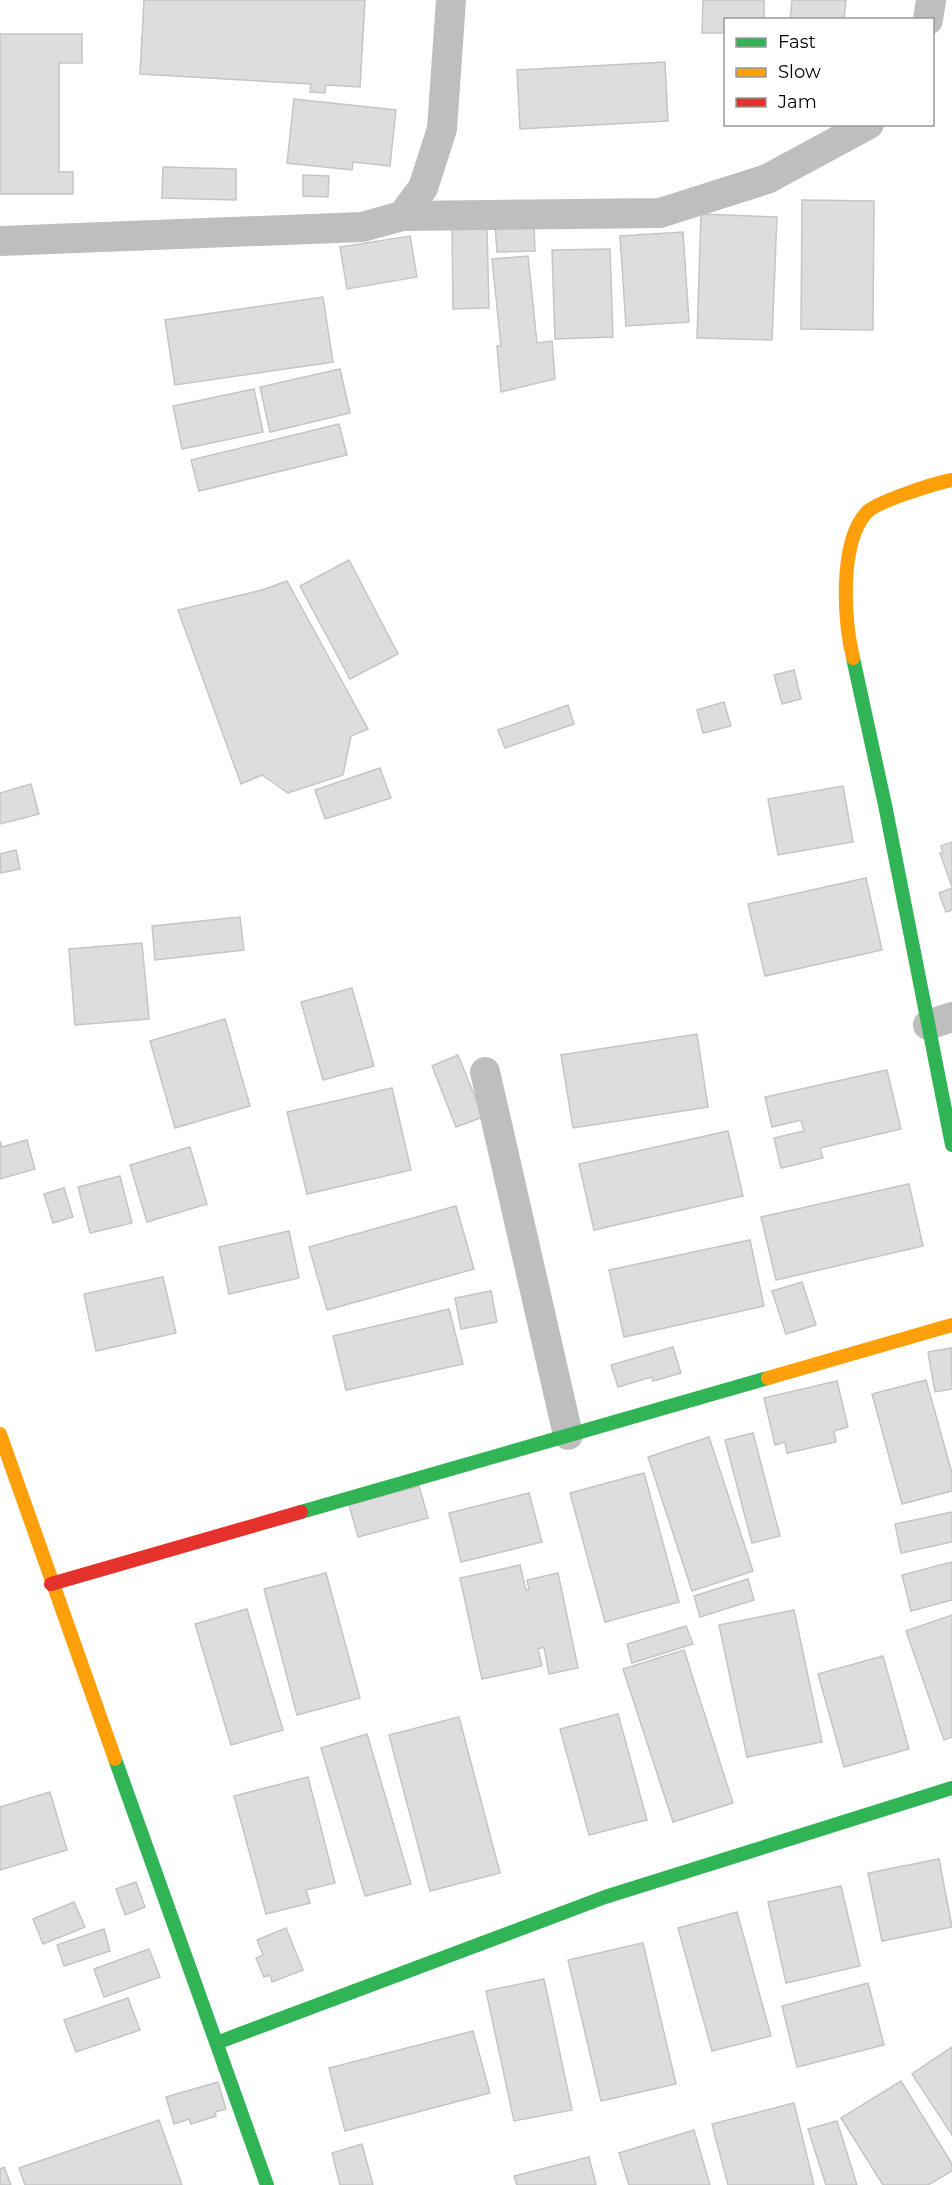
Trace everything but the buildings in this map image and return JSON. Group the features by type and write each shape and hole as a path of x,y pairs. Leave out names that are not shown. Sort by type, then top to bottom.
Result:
{"street":[{"path":"402,216 423,188 442,129 451,0"},
{"path":"928,18 931,0"},
{"path":"0,241 362,227 402,216 660,213 767,180 864,126"},
{"path":"952,480 932,484 867,511 856,528 846,573 846,628 855,680 940,1021 952,1145"},
{"path":"484,1072 568,1435"},
{"path":"51,1584 952,1325"},
{"path":"0,1434 51,1584 219,2042 267,2185"},
{"path":"219,2042 605,1897 952,1788"}],"traffic: fast":[{"path":"853,658 885,805 952,1145"},
{"path":"301,1512 768,1378"},
{"path":"115,1759 267,2185"},
{"path":"219,2042 605,1897 952,1788"}],"traffic: slow":[{"path":"853,658 847,624 846,583 851,543 857,527 866,513 881,504 952,480"},
{"path":"768,1378 952,1325"},
{"path":"0,1434 115,1759"}],"traffic: jam":[{"path":"51,1584 301,1512"}]}
